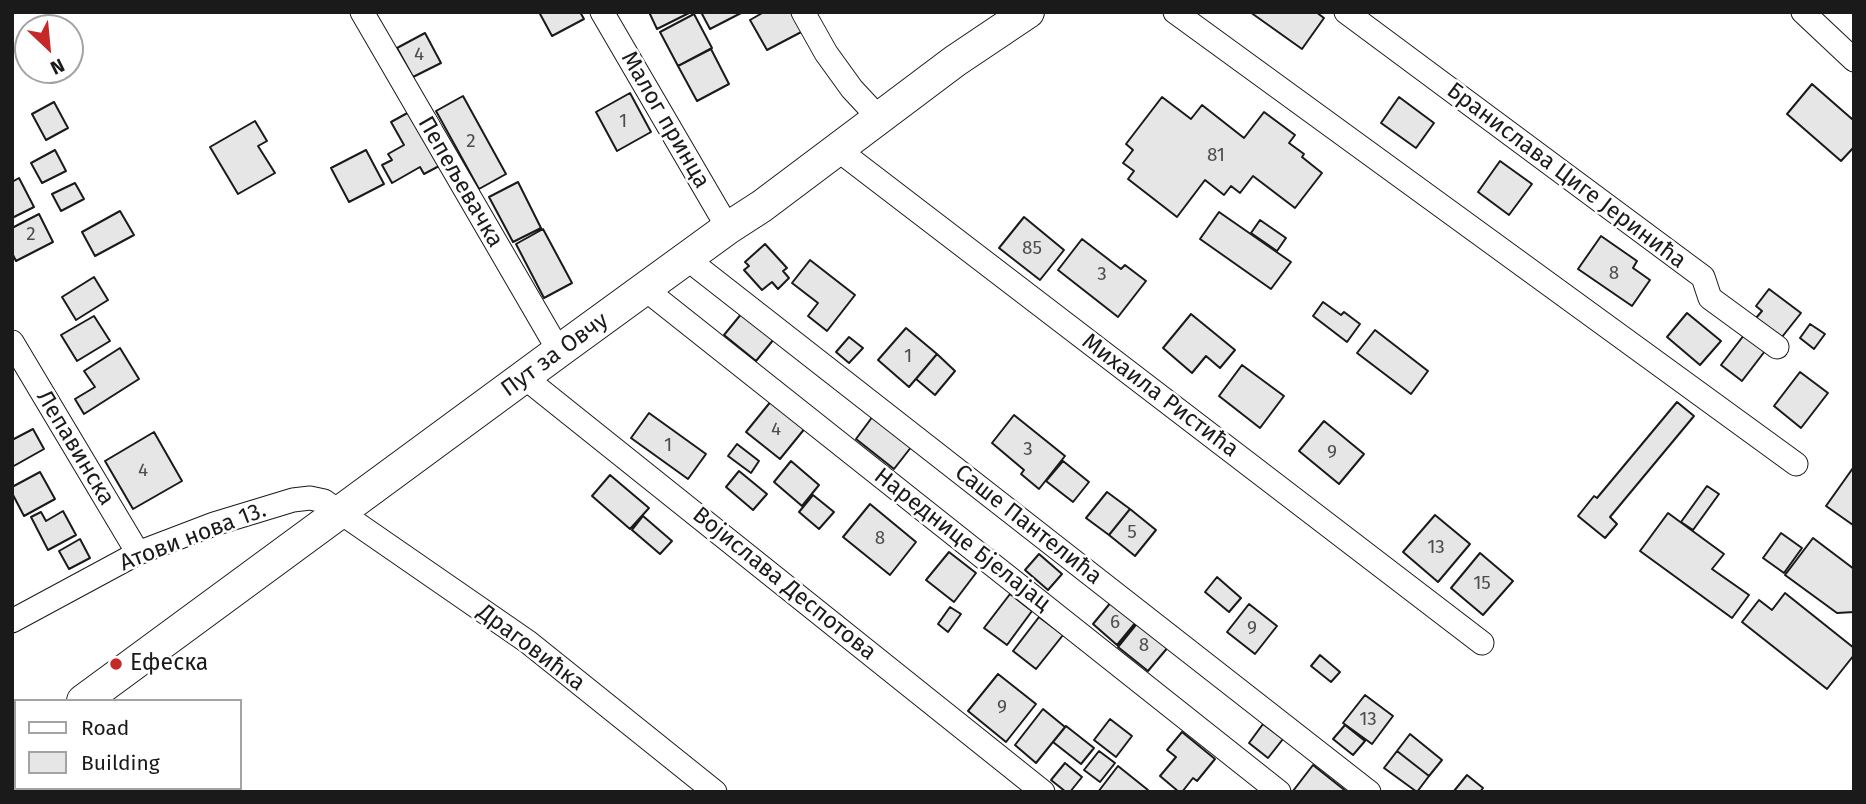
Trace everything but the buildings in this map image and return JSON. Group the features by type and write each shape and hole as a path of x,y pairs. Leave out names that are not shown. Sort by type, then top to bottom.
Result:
{"street":[{"name":"Пепељевачка","path":"362,12 559,351"},
{"name":"Малог принца","path":"602,12 728,228"},
{"path":"803,12 852,89 878,118"},
{"name":"Пут за Овчу","path":"98,696 559,351 762,206 956,61 1028,12"},
{"path":"1175,12 1796,464"},
{"name":"Бранислава Циге Јеринића","path":"1346,12 1703,277 1710,298 1777,347"},
{"path":"1803,12 1854,60"},
{"name":"Михаила Ристића","path":"837,149 1482,643"},
{"name":"Саше Пантелића","path":"686,258 1369,792"},
{"name":"Нареднице Бјелајац","path":"645,289 1279,792"},
{"name":"Лепавинска","path":"12,342 138,553"},
{"name":"Војислава Деспотова","path":"524,377 1043,792"},
{"name":"Атови нова 13.","path":"12,621 138,553 214,524 293,500 310,498 324,501 341,512"},
{"name":"Драговићка","path":"341,512 527,642 715,792"}],"place":[{"name":"Ефеска","path":"116,664"}]}
